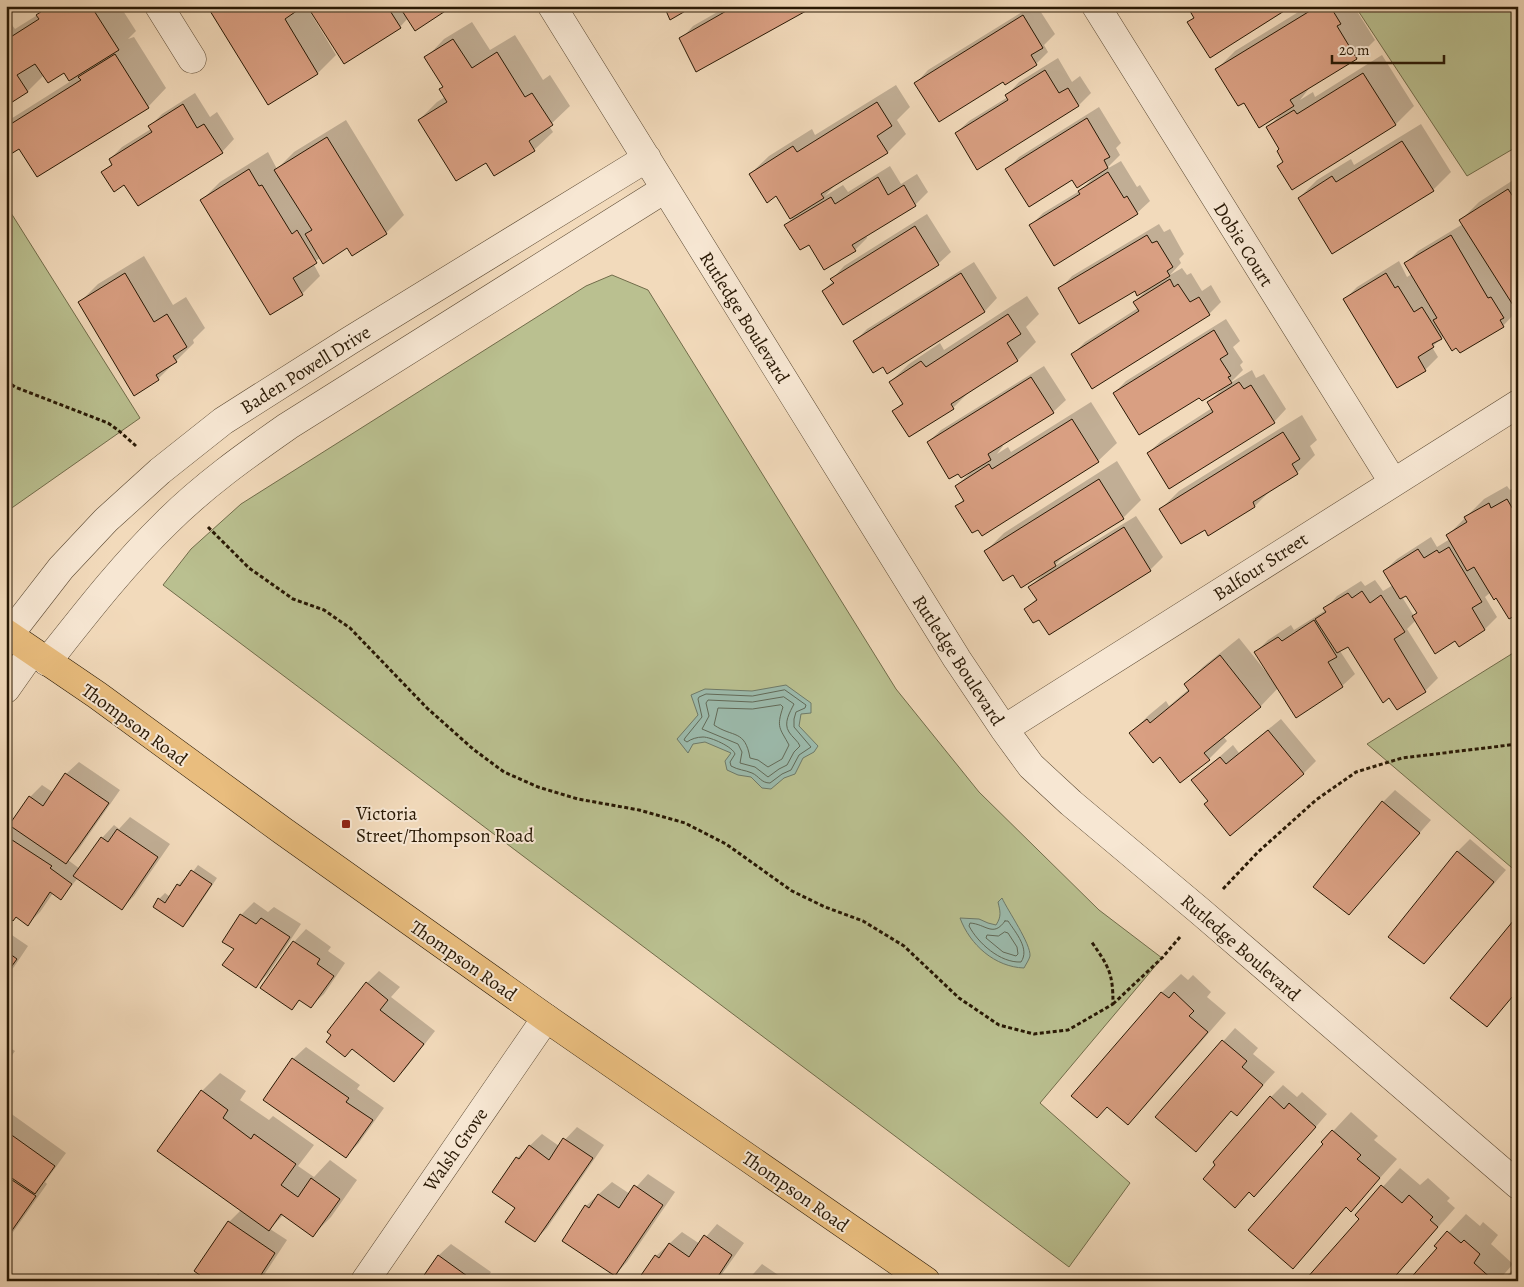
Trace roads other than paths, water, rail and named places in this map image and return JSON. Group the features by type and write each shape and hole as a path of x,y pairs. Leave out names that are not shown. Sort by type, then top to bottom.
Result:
{"main road":[{"name":"Thompson Road","path":"7,634 97,695 303,846 546,1018 926,1281"}],"street":[{"path":"159,6 192,59"},
{"name":"Rutledge Boulevard","path":"552,6 952,650 1031,766 1071,803 1201,912 1518,1186"},
{"name":"Dobie Court","path":"1096,6 1393,482"},
{"name":"Baden Powell Drive","path":"7,634 73,554 106,520 160,470 223,421 647,158"},
{"name":"Baden Powell Drive","path":"6,689 92,603 142,547 186,504 231,467 288,426 665,189"},
{"path":"549,218 568,250"},
{"name":"Balfour Street","path":"1004,729 1518,404"},
{"name":"Walsh Grove","path":"365,1281 546,1018"}],"water":[{"path":"786,685 811,703 811,713 801,714 799,726 818,746 814,752 803,758 795,774 784,778 771,789 762,788 751,777 738,775 727,770 725,761 731,753 705,742 693,744 688,753 677,739 698,715 691,695 705,689 752,691"},
{"path":"1002,898 1027,944 1030,956 1024,968 1003,964 985,953 970,937 960,918 979,919 996,925 1000,916 998,902"}],"place":[{"name":"Victoria Street/Thompson Road","path":"346,824"}]}
